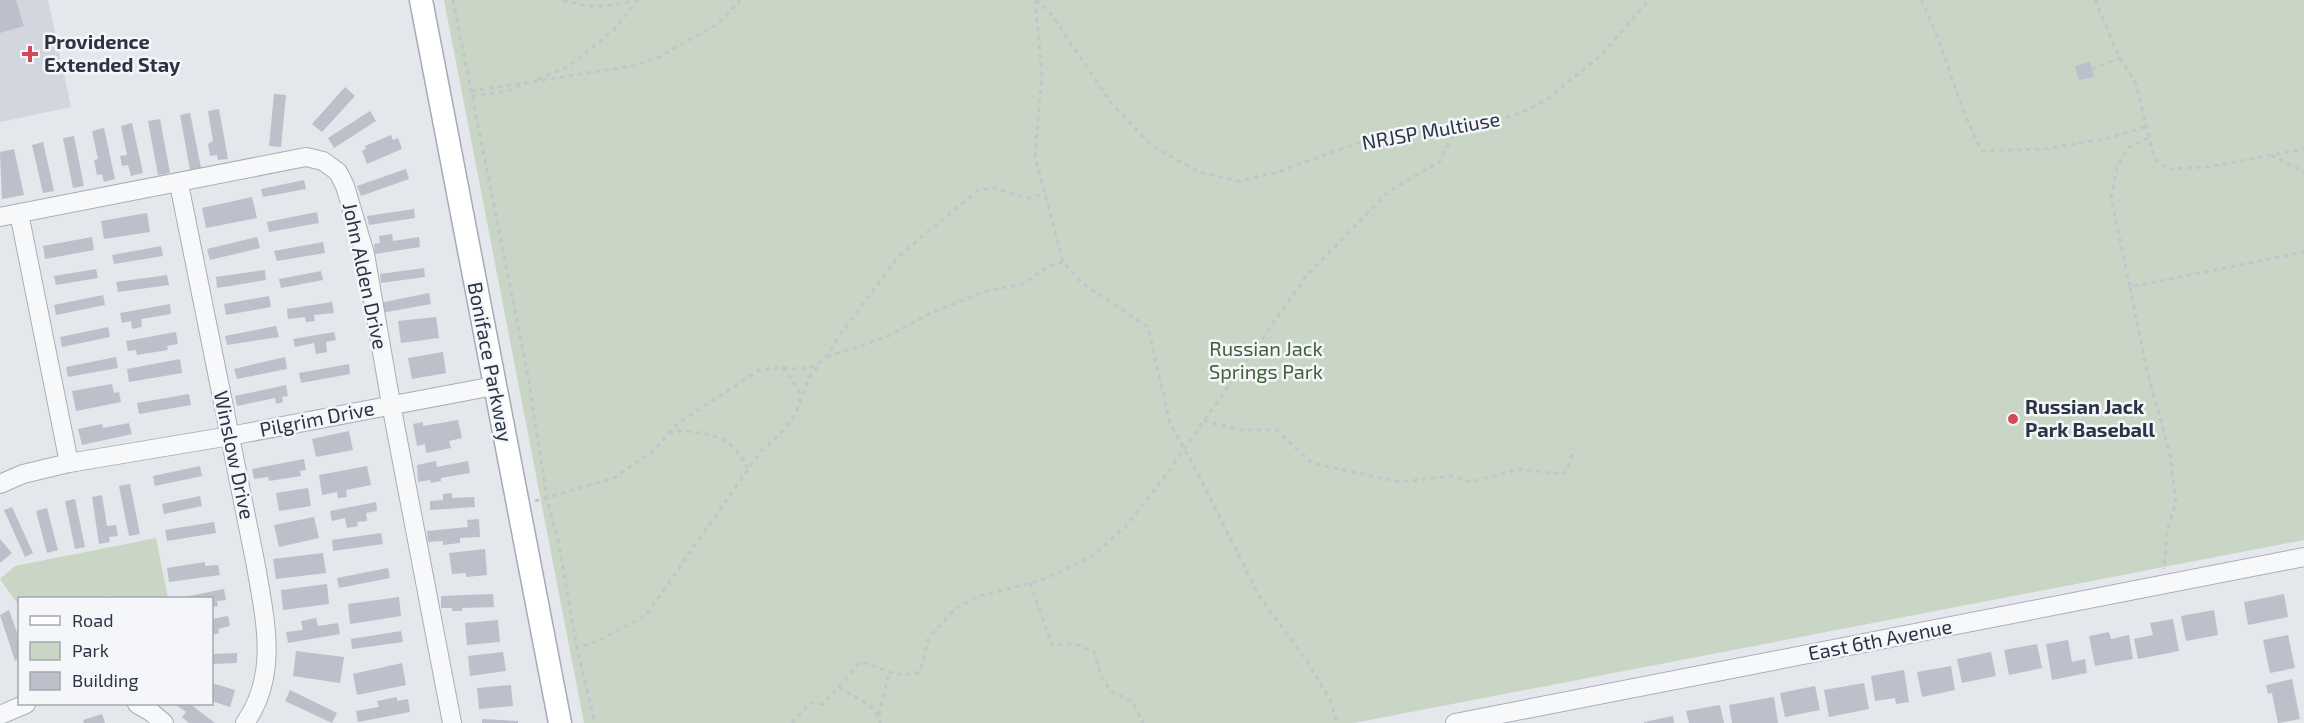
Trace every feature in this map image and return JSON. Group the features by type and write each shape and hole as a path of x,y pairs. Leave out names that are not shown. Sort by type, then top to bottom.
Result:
{"main road":[{"name":"Boniface Parkway","path":"421,0 560,723"}],"street":[{"name":"John Alden Drive","path":"0,217 179,184 306,157 323,161 338,172 345,186 365,254 452,723"},
{"name":"Winslow Drive","path":"179,184 265,619 267,658 264,686 255,708 245,723"},
{"path":"19,213 69,463"},
{"name":"Pilgrim Drive","path":"0,484 23,474 69,463 230,436 494,386"},
{"name":"East 6th Avenue","path":"1455,723 2304,557"},
{"path":"0,715 24,705"},
{"path":"139,705 164,723"}],"path":[{"path":"453,0 528,376 547,499 558,540 577,648 595,723"},
{"path":"563,0 584,6 615,6 638,0"},
{"path":"472,96 511,90 569,66 614,30 638,0"},
{"path":"471,91 632,66 657,58 718,24 740,0"},
{"path":"1036,0 1042,74 1035,156 1063,262 1082,283 1148,327 1170,423 1199,476 1258,596 1310,664 1330,700 1337,723"},
{"name":"NRJSP Multiuse","path":"1036,0 1049,11 1112,104 1152,146 1200,172 1239,182 1275,173 1372,138 1491,123 1525,111 1548,98 1601,55 1649,0"},
{"path":"1921,0 1935,26 1968,125 1982,151 2043,149 2109,138 2145,127"},
{"path":"2095,0 2120,58 2136,84 2154,158 2167,169 2208,167 2304,149"},
{"path":"2092,69 2120,58"},
{"path":"792,723 810,703 823,704 860,662 908,676 920,672 929,637 956,608 979,596 1042,580 1094,555 1125,527 1184,450 1307,275 1388,192 1439,162 1457,127"},
{"path":"2148,138 2127,148 2117,168 2111,198 2146,367 2170,454 2176,503 2168,531 2164,570"},
{"path":"2269,154 2304,172"},
{"path":"577,648 597,641 646,615 761,451 784,431 798,407 809,377 830,352 838,337 899,256 977,191 993,188 1027,198 1045,194"},
{"path":"2130,287 2304,252"},
{"path":"517,505 547,499 614,478 653,452 676,424 759,370 782,368 802,370 819,364 824,359 886,337 935,311 989,290 1023,284 1049,266 1063,262"},
{"path":"782,368 799,392 798,407"},
{"path":"1204,421 1241,430 1276,430 1312,463 1400,482 1451,476 1471,482 1519,469 1563,474 1568,469 1574,449"},
{"path":"667,435 676,430 723,437 744,460 749,470"},
{"path":"1030,583 1052,645 1076,644 1094,652 1102,679 1112,692 1133,702 1143,723"},
{"path":"880,723 879,715 889,672"},
{"path":"839,687 872,706 879,715"}],"shaded area":[{"name":"Providence Extended Stay","path":"0,0 48,0 71,107 0,122"}],"green space":[{"name":"Russian Jack Springs Park","path":"444,0 2304,0 2304,540 1354,723 584,723"},
{"path":"156,538 168,597 18,597 18,605 0,579 15,566"}],"building":[{"path":"0,0 16,0 24,26 0,33"},
{"path":"2090,62 2094,77 2079,80 2075,66"},
{"path":"345,87 355,96 322,132 312,124"},
{"path":"274,94 286,95 281,147 269,146"},
{"path":"219,109 228,159 218,160 217,155 210,156 208,144 213,141 208,111"},
{"path":"370,111 376,121 334,148 328,138"},
{"path":"190,113 201,168 190,170 180,115"},
{"path":"160,119 170,173 158,175 148,121"},
{"path":"132,123 143,173 131,176 128,165 122,166 120,156 127,155 121,126"},
{"path":"104,128 115,179 104,182 102,174 97,175 94,160 98,159 92,131"},
{"path":"391,135 393,140 398,138 402,149 367,164 362,151 366,149 365,146"},
{"path":"74,136 84,186 73,188 63,138"},
{"path":"43,142 54,191 43,193 32,145"},
{"path":"14,149 24,195 2,199 0,152"},
{"path":"406,169 409,179 361,196 357,186"},
{"path":"304,180 306,189 263,197 261,189"},
{"path":"252,197 257,218 206,228 202,208"},
{"path":"414,209 415,218 369,225 367,216"},
{"path":"317,212 319,223 269,232 267,222"},
{"path":"147,213 150,232 104,239 101,221"},
{"path":"392,234 393,241 419,237 420,247 375,254 374,244 380,243 379,236"},
{"path":"92,237 94,250 45,259 43,246"},
{"path":"257,237 260,248 210,260 207,249"},
{"path":"323,242 325,253 277,261 274,251"},
{"path":"161,246 163,256 114,264 112,255"},
{"path":"424,268 425,277 381,283 380,274"},
{"path":"96,269 98,278 56,285 54,276"},
{"path":"265,270 266,280 217,288 216,277"},
{"path":"321,271 323,280 281,288 279,279"},
{"path":"167,275 169,285 118,292 116,282"},
{"path":"429,293 431,304 381,313 379,303"},
{"path":"103,295 105,305 56,315 54,305"},
{"path":"269,296 271,307 226,315 224,304"},
{"path":"332,302 334,313 314,315 315,321 306,322 305,317 288,319 287,309"},
{"path":"170,304 171,314 141,319 142,327 132,329 131,321 122,323 120,313"},
{"path":"436,317 439,338 401,343 398,321"},
{"path":"276,326 279,337 227,345 225,336"},
{"path":"108,327 110,337 62,347 60,337"},
{"path":"176,332 178,344 167,346 168,350 137,355 136,350 128,351 126,341"},
{"path":"334,332 336,340 326,342 327,352 316,354 314,343 295,347 293,339"},
{"path":"443,352 446,373 412,379 408,358"},
{"path":"116,357 118,368 68,377 66,367"},
{"path":"285,357 287,369 237,379 234,369"},
{"path":"180,359 182,373 129,382 127,369"},
{"path":"349,364 350,374 301,383 299,373"},
{"path":"112,384 114,393 119,392 121,402 76,411 72,391"},
{"path":"286,385 288,396 282,397 283,402 276,404 275,398 237,406 235,396"},
{"path":"189,394 191,405 139,414 137,403"},
{"path":"458,420 462,438 449,441 451,448 426,453 425,444 417,446 413,424 423,422 423,426"},
{"path":"129,423 132,434 82,445 78,429 102,424 103,428"},
{"path":"349,431 353,450 316,457 312,439"},
{"path":"304,459 306,470 300,471 301,476 269,481 268,477 254,479 252,469"},
{"path":"436,461 437,467 468,461 470,473 441,478 441,481 431,483 430,480 418,482 417,465"},
{"path":"200,466 202,476 155,486 153,476"},
{"path":"367,466 371,485 346,490 347,497 338,498 337,492 322,495 319,475"},
{"path":"130,484 140,534 129,536 119,486"},
{"path":"308,488 311,506 279,511 276,493"},
{"path":"452,493 452,498 474,497 475,507 430,510 430,501 443,500 443,494"},
{"path":"102,495 107,526 116,525 118,536 109,537 110,542 99,544 92,497"},
{"path":"200,496 202,506 164,514 162,504"},
{"path":"75,499 85,547 75,549 65,501"},
{"path":"376,502 377,511 366,513 367,521 357,522 358,526 347,528 345,518 332,521 330,511"},
{"path":"12,507 33,553 25,557 4,510"},
{"path":"47,508 58,550 47,553 36,511"},
{"path":"314,517 319,538 279,547 274,525"},
{"path":"479,519 480,537 460,538 460,543 443,545 443,541 428,542 427,531 468,527 467,520"},
{"path":"214,522 216,533 167,541 165,530"},
{"path":"381,533 383,544 333,551 332,540"},
{"path":"0,539 12,553 0,563"},
{"path":"485,549 487,575 466,577 466,573 452,574 449,553"},
{"path":"323,553 326,573 276,579 273,559"},
{"path":"205,562 205,566 218,565 220,575 169,582 167,568"},
{"path":"388,568 390,578 339,588 337,578"},
{"path":"327,584 329,604 283,610 281,590"},
{"path":"224,589 226,600 217,601 218,606 213,607 213,597 185,597"},
{"path":"493,594 494,607 462,608 462,611 441,608 441,596"},
{"path":"2284,594 2288,617 2248,625 2244,602"},
{"path":"399,597 401,616 350,624 348,604"},
{"path":"9,610 18,635 18,660 15,661 0,615"},
{"path":"2214,610 2218,635 2186,641 2181,616"},
{"path":"228,616 230,626 218,629 219,633 213,635 213,619"},
{"path":"316,618 318,626 338,623 340,634 288,643 286,632 303,630 301,621"},
{"path":"2173,619 2179,651 2138,659 2134,639 2153,635 2150,623"},
{"path":"498,620 500,642 467,645 465,623"},
{"path":"401,631 403,642 352,649 351,639"},
{"path":"2109,632 2111,639 2129,635 2133,659 2095,666 2089,636"},
{"path":"2288,635 2295,668 2270,673 2263,640"},
{"path":"2068,640 2072,662 2085,659 2087,673 2052,680 2046,644"},
{"path":"2037,644 2042,668 2009,675 2004,650"},
{"path":"296,651 344,657 340,683 293,676"},
{"path":"503,652 506,671 470,676 468,656"},
{"path":"1991,652 1996,676 1962,683 1957,659"},
{"path":"237,653 237,663 213,664 213,654"},
{"path":"402,663 406,685 357,695 353,674"},
{"path":"1951,666 1955,690 1922,697 1917,672"},
{"path":"1904,670 1909,702 1896,704 1895,698 1875,701 1871,676"},
{"path":"2292,679 2300,719 2278,723 2272,693 2268,694 2266,685"},
{"path":"213,683 235,690 230,707 213,701"},
{"path":"1864,683 1869,709 1829,717 1824,690"},
{"path":"511,685 513,706 479,709 477,688"},
{"path":"1815,686 1820,710 1785,717 1780,693"},
{"path":"290,690 337,713 332,723 285,701"},
{"path":"397,697 397,701 408,699 410,712 358,722 356,711 379,707 377,701"},
{"path":"1774,697 1778,723 1732,723 1729,705"},
{"path":"176,705 191,705 215,723 189,723 182,717 186,712"},
{"path":"1720,705 1724,723 1689,723 1686,711"},
{"path":"102,714 105,723 84,723 83,720"},
{"path":"1673,716 1674,723 1644,723 1644,722"},
{"path":"482,719 518,721 518,723 482,723"}],"place":[{"name":"Providence Extended Stay","path":"30,54"},
{"name":"Russian Jack Park Baseball","path":"2013,419"}]}
